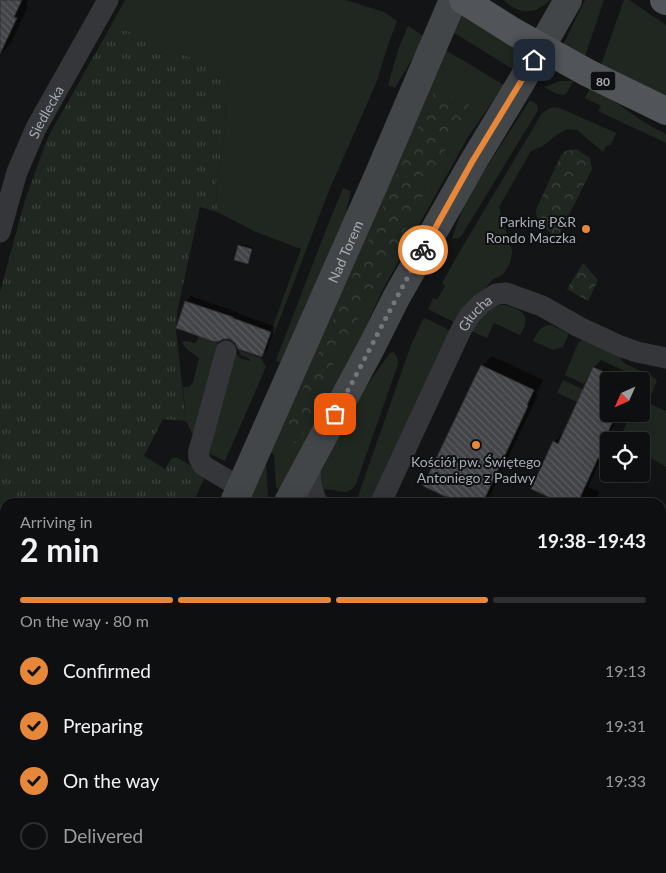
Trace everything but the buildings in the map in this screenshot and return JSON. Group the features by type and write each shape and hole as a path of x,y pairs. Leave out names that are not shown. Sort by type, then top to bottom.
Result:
{"main road":[{"name":"Nad Torem","path":"238,495 453,0"},
{"name":"80","path":"464,0 542,48 666,111"},
{"path":"290,498 400,290 472,162 542,48 568,0"}],"street":[{"name":"Siedlecka","path":"0,232 17,172 36,128 108,0"},
{"name":"Głucha","path":"383,498 461,330 470,315 482,303 496,294 506,293 542,306 579,327 620,346 637,352 666,358"},
{"path":"226,351 197,456 199,462 238,495"},
{"path":"311,460 309,475 315,498"}],"green space":[{"path":"125,0 346,0 384,12 397,21 377,81 328,193 274,334 271,331 301,249 256,232 217,212 216,183 226,124 228,76 210,64 108,31"},
{"path":"504,0 550,0 533,11 521,11"},
{"path":"585,0 604,0 584,59 563,45"},
{"path":"624,0 629,0 666,25 666,101 600,68"},
{"path":"459,13 523,52 513,69 451,31"},
{"path":"408,26 425,37 395,88 388,85 399,47"},
{"path":"108,31 127,31 170,50 210,64 228,76 226,124 216,183 217,212 200,207 177,312 176,330 186,421 163,419 144,456 165,469 171,459 176,457 192,466 204,479 195,498 0,498 0,292 25,200 48,137"},
{"path":"444,49 504,85 468,137 382,291 340,384 282,491 276,488 274,454 268,452"},
{"path":"560,81 573,81 564,95 557,94 544,87"},
{"path":"591,86 647,124 666,134 666,143 598,111 601,106 585,98"},
{"path":"435,89 469,104 326,378 299,443 294,443 287,425"},
{"path":"530,100 537,105 537,112 462,235 459,238 452,239 468,196"},
{"path":"552,107 560,108 616,133 611,145 606,146 603,152 577,130 567,129 543,146 531,151 499,207 512,251 507,269 497,278 493,279 456,323 428,309 433,298 437,300 445,286 442,283 542,113"},
{"path":"576,149 590,158 592,169 560,233 555,235 541,225 537,218 536,210 561,155 566,151"},
{"path":"343,188 351,191 344,221 280,363 276,360"},
{"path":"583,263 598,280 588,301 567,289"},
{"path":"499,304 517,309 524,315 525,324 520,335 494,323 487,338 471,331 481,315"},
{"path":"425,318 453,332 372,498 357,498 411,345"},
{"path":"547,325 568,333 563,347 553,350 533,341 540,329"},
{"path":"199,336 218,343 197,441 186,421 183,387 189,387 193,382 199,358 187,349 182,342 195,343"},
{"path":"582,340 620,356 626,364 643,372 614,372 604,368 603,371 593,367 584,384 565,375 578,343"},
{"path":"238,350 261,358 266,367 225,461 202,450 235,352 240,358 250,361 250,359 241,355"},
{"path":"393,352 397,357 398,364 356,484 352,489 344,492 321,491 319,470 355,402 390,353"},
{"path":"650,376 657,381 650,398"},
{"path":"563,380 584,390 577,402 557,393"},
{"path":"650,404 666,411 666,467 650,457 650,432 622,432 627,422 650,422"},
{"path":"266,463 268,496 272,498 248,498"}],"way so far":[{"path":"335,414 423,250"}],"place":[{"name":"Parking P&R Rondo Maczka","path":"586,229"},
{"name":"Kościół pw. Świętego Antoniego z Padwy","path":"476,445"}],"route":[{"path":"423,250 472,162 534,60"}]}
